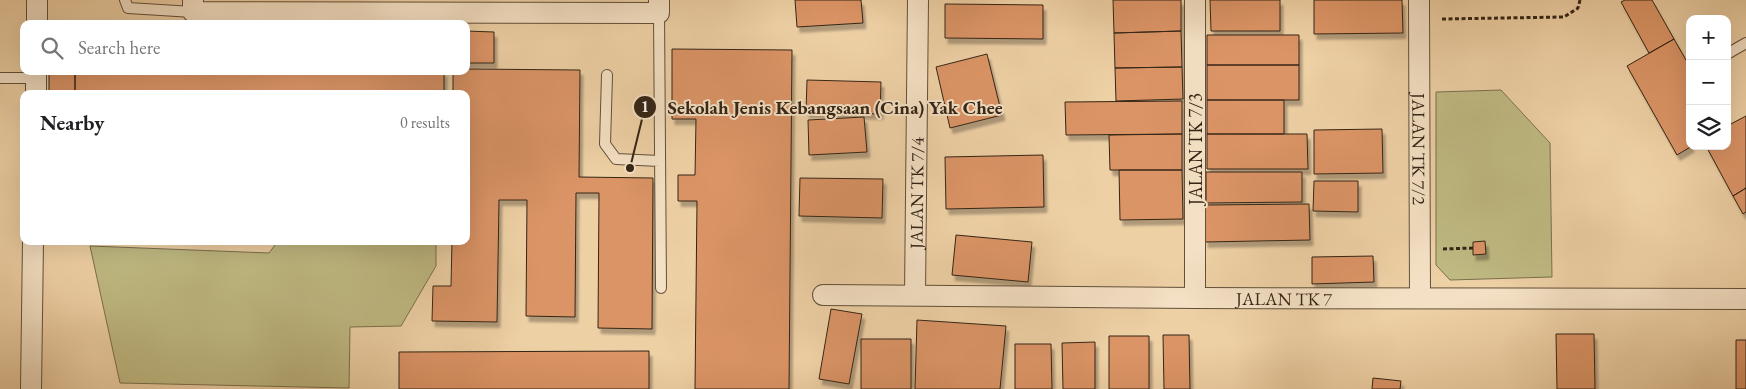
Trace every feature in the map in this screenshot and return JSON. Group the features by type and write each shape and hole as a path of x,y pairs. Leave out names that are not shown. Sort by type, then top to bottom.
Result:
{"street":[{"path":"37,0 37,20"},
{"name":"JALAN TK 7/4","path":"915,295 918,0"},
{"name":"JALAN TK 7/3","path":"1195,0 1195,298"},
{"path":"192,6 659,7"},
{"name":"JALAN TK 7/2","path":"1419,10 1420,298"},
{"path":"31,389 33,245"},
{"name":"JALAN TK 7","path":"823,295 1746,299"}],"lane":[{"path":"125,0 128,8 192,6"},
{"path":"659,7 661,288"},
{"path":"1731,52 1746,43"},
{"path":"607,75 605,144 616,159 660,162"},
{"path":"0,78 36,81"}],"path":[{"path":"1419,10 1564,17 1578,8 1580,0"},
{"path":"1420,250 1473,248"}],"shaded area":[{"path":"1501,90 1550,143 1552,277 1450,280 1436,265 1436,92"},
{"path":"275,245 436,245 436,266 401,326 350,327 349,388 120,383 90,246 269,253"}],"building":[{"path":"795,0 861,0 863,23 797,27"},
{"path":"1113,0 1181,0 1181,31 1114,33"},
{"path":"1210,0 1280,0 1280,31 1211,31"},
{"path":"1314,0 1402,0 1403,33 1314,34"},
{"path":"1625,0 1652,0 1674,39 1649,53 1621,2"},
{"path":"945,4 1043,5 1043,39 945,38"},
{"path":"470,31 494,32 494,63 470,63"},
{"path":"1181,31 1182,67 1115,68 1114,33"},
{"path":"1207,35 1299,35 1299,65 1207,65"},
{"path":"1674,39 1686,60 1686,150 1677,155 1627,66"},
{"path":"672,49 792,50 789,389 695,389 697,201 678,201 678,175 695,175 696,119 672,119"},
{"path":"987,54 1002,115 950,128 936,67"},
{"path":"1207,65 1299,65 1299,100 1207,100"},
{"path":"1182,67 1183,99 1116,101 1115,68"},
{"path":"470,69 580,70 579,177 653,178 652,329 598,328 599,193 576,193 575,317 526,316 527,200 499,200 497,322 432,321 433,286 451,286 452,245 470,245 470,90 453,90 453,75 470,75"},
{"path":"49,75 75,75 75,90 49,90"},
{"path":"75,75 444,75 444,90 75,90"},
{"path":"807,80 881,82 880,114 806,112"},
{"path":"1207,100 1284,100 1284,134 1207,134"},
{"path":"1182,101 1182,134 1066,135 1065,102"},
{"path":"1746,116 1746,188 1733,196 1708,150 1731,150 1731,124"},
{"path":"864,117 867,152 809,155 808,120"},
{"path":"1382,129 1383,173 1314,174 1314,130"},
{"path":"1182,134 1182,170 1110,170 1109,135"},
{"path":"1207,134 1307,134 1308,169 1207,169"},
{"path":"1043,155 1044,207 946,209 945,157"},
{"path":"1119,170 1182,170 1183,219 1120,220"},
{"path":"1206,172 1302,172 1302,202 1206,203"},
{"path":"800,178 883,179 882,218 799,216"},
{"path":"1314,181 1358,181 1358,212 1313,211"},
{"path":"1746,188 1746,212 1743,214 1733,196"},
{"path":"1309,204 1310,240 1205,242 1205,205"},
{"path":"956,235 1032,242 1028,282 952,275"},
{"path":"1485,241 1486,254 1473,255 1473,242"},
{"path":"1373,256 1374,282 1312,284 1312,257"},
{"path":"831,309 862,314 849,384 819,379"},
{"path":"917,320 1006,326 1000,389 915,389"},
{"path":"1556,334 1594,334 1595,389 1557,389"},
{"path":"1163,335 1189,335 1190,389 1164,389"},
{"path":"1109,336 1149,336 1149,389 1109,389"},
{"path":"861,339 911,339 911,389 861,389"},
{"path":"1736,340 1746,340 1746,389 1736,389"},
{"path":"1095,342 1095,389 1063,389 1062,343"},
{"path":"1015,344 1051,344 1052,389 1015,389"},
{"path":"649,351 649,389 399,389 399,352"},
{"path":"1373,378 1401,381 1400,389 1372,389"}],"place":[{"name":"Sekolah Jenis Kebangsaan (Cina) Yak Chee","path":"630,168"}]}
